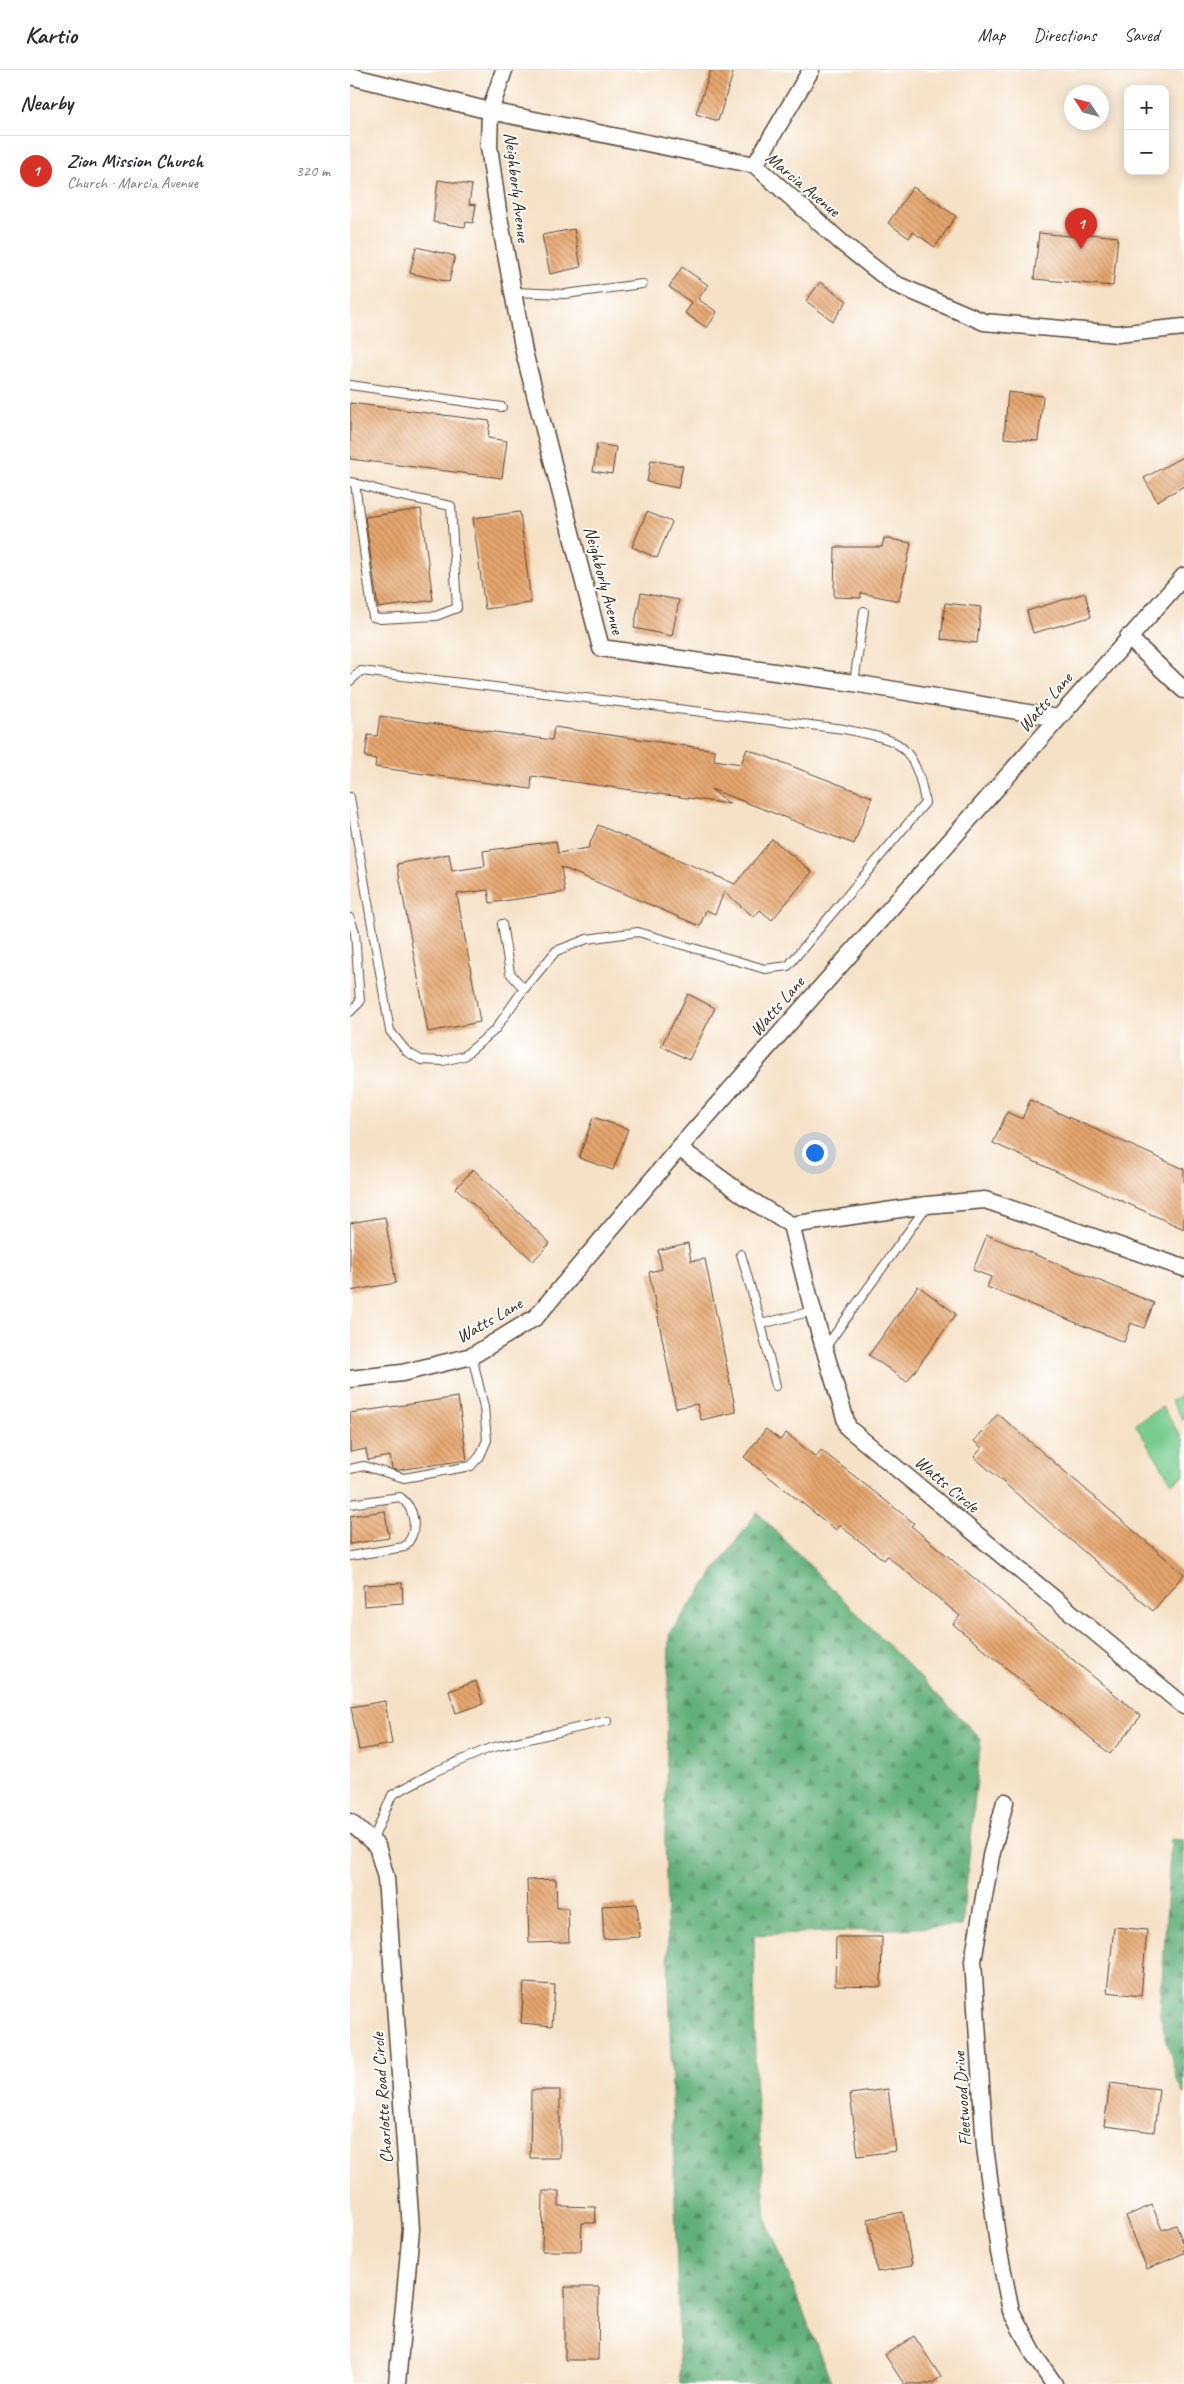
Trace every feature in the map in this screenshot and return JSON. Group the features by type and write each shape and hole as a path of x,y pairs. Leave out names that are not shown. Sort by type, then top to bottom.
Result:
{"street":[{"name":"Neighborly Avenue","path":"504,70 490,111 489,146 498,211 524,352 600,648 854,682 1058,718"},
{"path":"755,165 811,70"},
{"name":"Marcia Avenue","path":"350,76 490,111 755,165 841,242 893,283 984,322 1117,334 1184,327"},
{"name":"Watts Lane","path":"350,1379 402,1373 472,1356 536,1317 679,1148 1128,637 1184,576"},
{"path":"1128,637 1184,690"},
{"path":"679,1148 749,1199 791,1225 927,1205 985,1200 1184,1268"},
{"name":"Watts Circle","path":"791,1225 813,1311 848,1428 1184,1706"},
{"name":"Fleetwood Drive","path":"1005,1802 992,1856 973,1960 985,2147 999,2252 1011,2310 1036,2358 1054,2384"},
{"name":"Charlotte Road Circle","path":"350,1822 377,1846 386,1878 412,2229 397,2384"}],"lane":[{"path":"513,292 565,294 642,284"},
{"path":"350,385 502,407"},
{"path":"352,482 392,494 451,506 457,608 436,616 380,619 373,617 352,482"},
{"path":"854,682 864,611"},
{"path":"350,681 361,671 844,729 894,742 907,753 922,779 925,803 788,966 764,970 638,932 587,939 556,951 524,989 495,1030 464,1056 443,1061 421,1060 407,1052 390,1032 354,842 350,797"},
{"path":"350,918 355,932 360,1002 350,1012"},
{"path":"502,924 510,973 524,989"},
{"path":"824,1350 927,1205"},
{"path":"741,1254 776,1386"},
{"path":"761,1324 813,1311"},
{"path":"350,1469 364,1466 404,1478 470,1466 480,1456 487,1440 484,1407 472,1356"},
{"path":"350,1504 400,1497 408,1502 412,1511 414,1530 409,1542 404,1547 350,1556"},
{"path":"372,1842 392,1795 436,1771 490,1748 607,1721"}],"green space":[{"path":"1184,1393 1184,1421 1171,1401"},
{"path":"1162,1407 1184,1441 1184,1476 1172,1483 1135,1424"},
{"path":"757,1512 981,1739 962,1926 754,1935 755,2076 766,2218 832,2384 680,2384 665,1840 669,1634"},
{"path":"1171,1839 1184,1840 1184,2095 1178,2083 1160,2015"}],"building":[{"path":"711,70 734,70 718,121 696,114"},
{"path":"438,180 472,185 469,204 476,205 473,223 466,222 465,227 433,222"},
{"path":"913,187 956,216 935,247 913,232 909,238 888,223"},
{"path":"574,229 581,267 550,274 542,235"},
{"path":"1039,233 1080,237 1080,233 1118,237 1113,286 1034,279"},
{"path":"416,247 455,256 449,282 410,273"},
{"path":"682,267 708,285 698,299 717,312 707,328 685,313 692,303 669,287"},
{"path":"820,282 847,301 833,321 806,301"},
{"path":"1008,392 1043,396 1038,441 1004,438"},
{"path":"350,403 490,421 488,438 507,441 502,478 350,459"},
{"path":"597,444 616,447 612,474 593,471"},
{"path":"1184,456 1184,486 1157,501 1144,478"},
{"path":"651,460 683,466 678,488 647,482"},
{"path":"421,509 433,600 378,608 365,517"},
{"path":"520,512 531,603 485,609 473,518"},
{"path":"647,512 672,522 657,558 632,547"},
{"path":"884,538 911,543 899,601 861,593 861,598 834,597 835,547 882,547"},
{"path":"641,593 679,600 672,636 634,628"},
{"path":"1085,593 1091,617 1033,633 1027,611"},
{"path":"945,603 981,607 977,643 941,639"},
{"path":"380,716 552,740 554,727 715,750 714,760 741,764 747,749 872,797 854,844 711,789 730,804 532,776 531,789 375,767 376,759 365,757 368,735 377,736"},
{"path":"598,825 735,884 772,839 812,872 772,920 760,910 754,917 724,892 715,914 706,910 700,926 561,867 565,892 490,903 488,890 457,894 480,1022 428,1032 397,864 449,854 452,871 485,866 483,851 556,841 558,853 588,848"},
{"path":"688,994 715,1008 689,1060 661,1046"},
{"path":"1030,1100 1184,1169 1184,1229 993,1143 1007,1112 1022,1119"},
{"path":"593,1117 628,1129 613,1170 579,1158"},
{"path":"473,1169 550,1243 533,1261 456,1188"},
{"path":"385,1217 396,1283 350,1291 350,1223"},
{"path":"987,1235 1154,1303 1144,1328 1131,1323 1124,1342 987,1287 991,1277 973,1270"},
{"path":"688,1243 691,1261 705,1259 736,1412 701,1420 697,1404 676,1408 649,1272 662,1269 658,1250"},
{"path":"918,1286 956,1314 907,1382 869,1355"},
{"path":"458,1397 467,1460 398,1470 392,1469 390,1456 368,1460 366,1449 350,1452 350,1413"},
{"path":"998,1414 1184,1574 1153,1611 974,1457 982,1448 974,1441"},
{"path":"766,1429 780,1440 786,1433 816,1457 821,1450 914,1523 911,1526 1141,1716 1110,1754 953,1624 960,1616 887,1556 884,1560 839,1525 836,1530 744,1457"},
{"path":"385,1511 389,1538 350,1544 350,1516"},
{"path":"402,1583 403,1603 364,1606 363,1585"},
{"path":"476,1681 483,1704 456,1713 449,1691"},
{"path":"385,1701 392,1744 359,1750 351,1707"},
{"path":"556,1879 557,1908 568,1908 569,1942 529,1943 527,1880"},
{"path":"637,1904 640,1937 604,1939 602,1906"},
{"path":"1114,1927 1147,1930 1141,1996 1107,1992"},
{"path":"836,1937 882,1937 881,1987 835,1986"},
{"path":"524,1983 555,1985 552,2026 521,2023"},
{"path":"1110,2083 1159,2089 1154,2132 1104,2126"},
{"path":"888,2089 896,2151 858,2156 850,2094"},
{"path":"531,2090 560,2090 560,2158 530,2158"},
{"path":"543,2191 559,2191 559,2206 596,2207 595,2223 582,2223 581,2251 542,2251"},
{"path":"1152,2205 1162,2230 1176,2225 1184,2245 1184,2253 1147,2269 1126,2216"},
{"path":"903,2212 912,2266 877,2272 868,2219"},
{"path":"565,2287 599,2287 598,2360 565,2360"},
{"path":"914,2336 941,2377 930,2384 904,2384 885,2355"}],"place":[{"name":"Zion Mission Church","path":"1081,249"}]}
